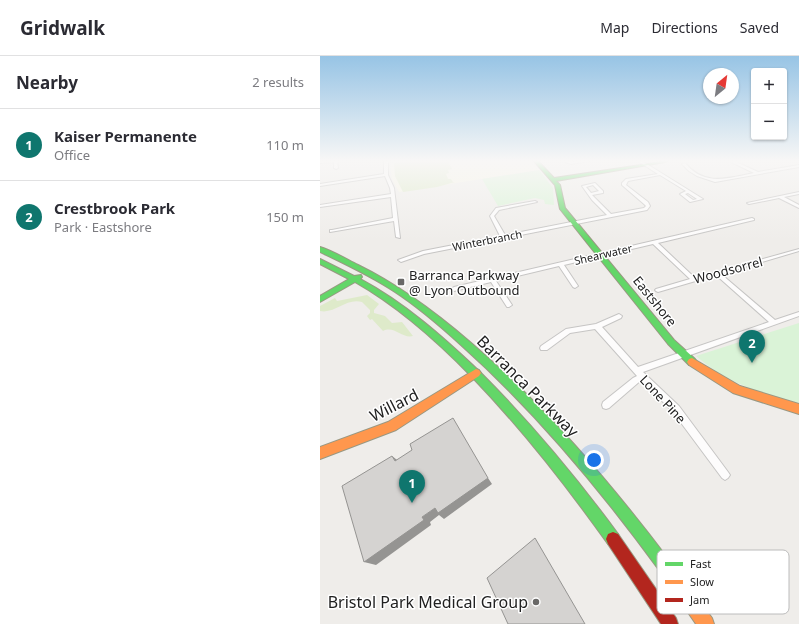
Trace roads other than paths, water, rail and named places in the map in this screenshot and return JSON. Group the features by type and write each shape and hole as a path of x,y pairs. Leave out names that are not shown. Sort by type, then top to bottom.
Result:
{"street":[{"path":"390,188 393,195 398,237"},
{"name":"Eastshore","path":"558,188 560,190 559,201 562,208 573,223 671,342 696,366 737,390 799,409"},
{"name":"Winterbranch","path":"401,260 423,253 646,209 648,206 627,188"},
{"path":"682,188 687,192"},
{"path":"749,203 799,193"},
{"path":"591,194 593,199 610,216"},
{"path":"320,206 393,195"},
{"path":"780,197 799,207"},
{"path":"503,237 492,216 494,212 498,209 535,202"},
{"path":"332,231 396,218"},
{"name":"Shearwater","path":"454,289 752,219"},
{"path":"654,242 693,279"},
{"name":"Barranca Parkway","path":"320,249 366,272 407,296 485,362 535,410 629,517 657,556"},
{"name":"Woodsorrel","path":"658,290 798,250"},
{"name":"Barranca Parkway","path":"320,261 391,300 426,327 476,373 523,423 569,480 615,542 657,605"},
{"path":"561,264 576,286"},
{"path":"320,299 366,272"},
{"path":"717,273 774,323"},
{"path":"493,280 509,305"},
{"path":"606,405 636,380 640,374 684,354 799,314"},
{"path":"544,348 568,331 597,326 619,316"},
{"name":"Lone Pine","path":"597,326 640,374 676,409 725,475"},
{"name":"Willard","path":"320,453 392,426 476,373"},
{"name":"Barranca Parkway","path":"663,614 670,624"},
{"name":"Barranca Parkway","path":"699,614 706,624"}],"place":[{"name":"Barranca Parkway @ Lyon Outbound","path":"401,282"},
{"name":"Crestbrook Park","path":"752,363"},
{"name":"Kaiser Permanente","path":"412,503"},
{"name":"Bristol Park Medical Group","path":"536,602"}]}
